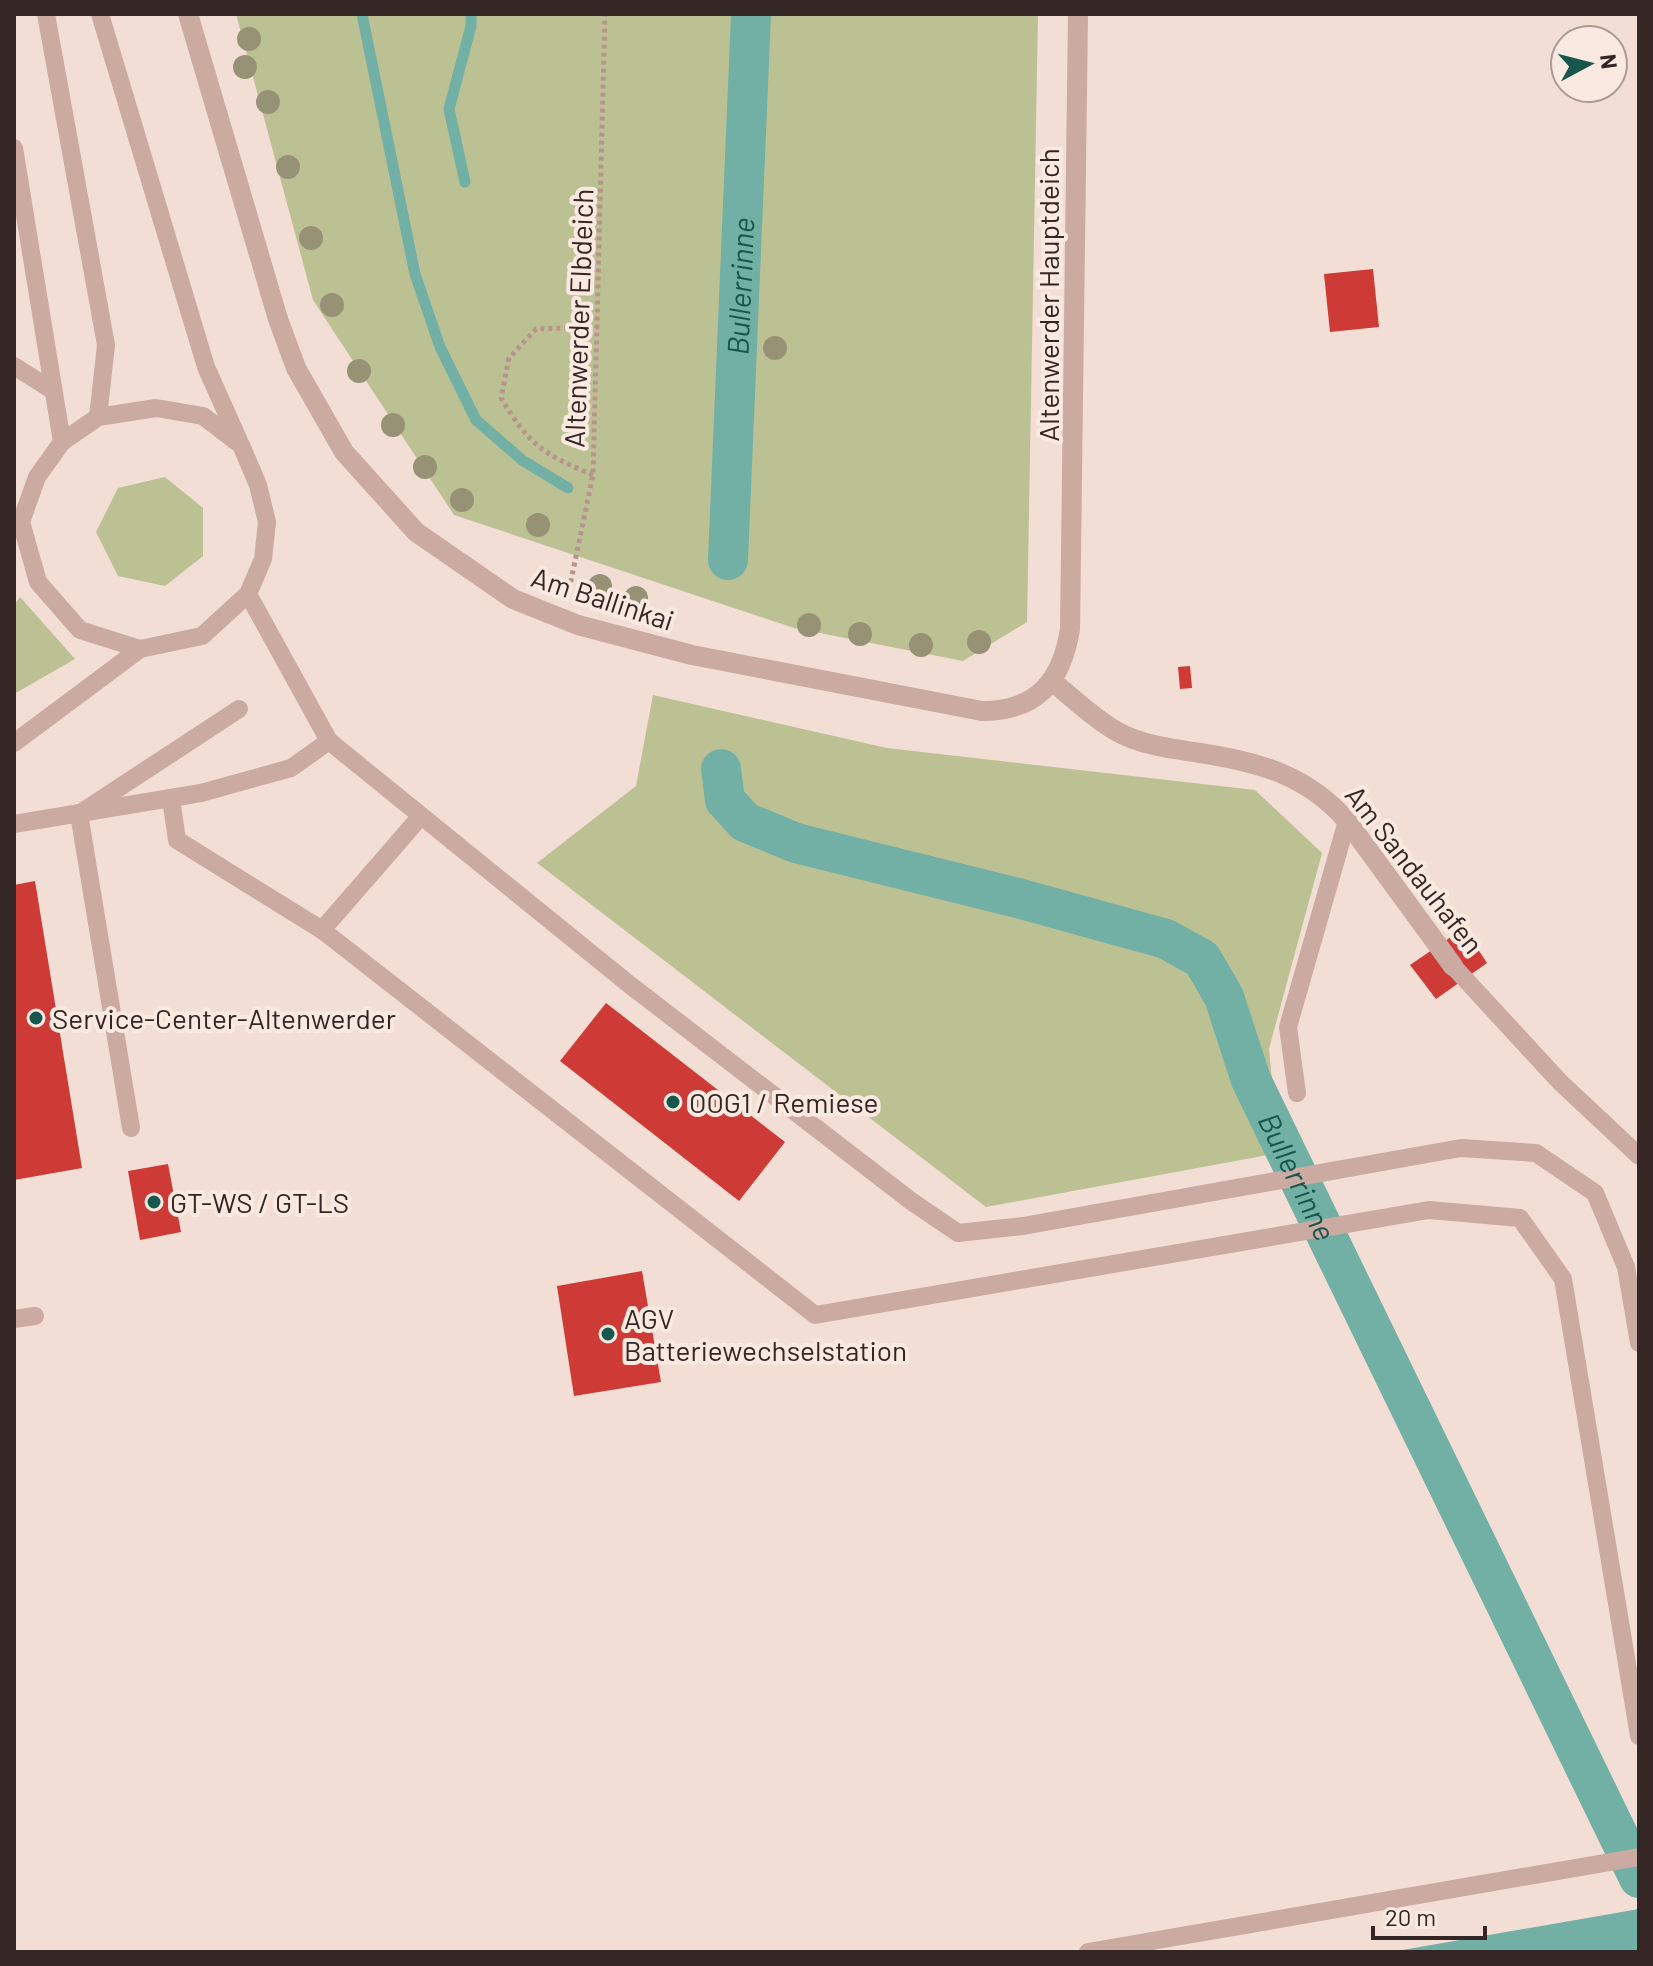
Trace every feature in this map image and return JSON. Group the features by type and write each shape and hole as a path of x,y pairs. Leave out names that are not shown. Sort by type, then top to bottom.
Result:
{"street":[{"name":"Am Ballinkai","path":"188,14 278,319 296,368 344,452 416,532 503,593 562,620 692,655 970,711 998,711 1019,706 1053,682"},
{"name":"Altenwerder Hauptdeich","path":"1053,682 1066,653 1073,576 1078,14"},
{"name":"Am Sandauhafen","path":"1053,682 1118,732 1166,748 1251,763 1300,779 1330,801 1347,821 1453,966"}],"lane":[{"path":"46,14 106,345 98,417"},
{"path":"14,743 140,649 202,636 248,594 263,559 267,522 258,485 206,367 100,14"},
{"path":"14,148 62,442"},
{"path":"14,366 52,390"},
{"path":"140,649 80,630 38,582 18,524 37,477 62,442 98,417 156,408 203,416 241,445"},
{"path":"248,594 329,741 630,985 911,1201 958,1233 1023,1226 1461,1148 1536,1153 1595,1193 1626,1267 1639,1343"},
{"path":"79,814 239,709"},
{"path":"14,824 171,799 291,768 329,741"},
{"path":"171,799 177,840 322,930 815,1315 1429,1210 1520,1218 1563,1279 1639,1736"},
{"path":"79,814 131,1128"},
{"path":"322,930 421,816"},
{"path":"1297,1093 1288,1027 1347,821"},
{"name":"Am Sandauhafen","path":"1453,966 1560,1082 1639,1156"},
{"path":"14,1319 35,1316"},
{"path":"1088,1952 1639,1857"}],"path":[{"name":"Altenwerder Elbdeich","path":"562,620 593,475 605,14"},
{"path":"593,475 560,461 524,436 501,398 509,358 536,329 599,327"}],"green space":[{"path":"236,14 1038,14 1027,622 963,661 794,628 454,515 313,300"},
{"path":"165,477 203,508 203,556 165,586 118,576 96,532 118,488"},
{"path":"20,597 75,659 14,694 14,605"},
{"path":"653,695 887,748 1255,790 1322,853 1269,1049 1279,1153 986,1207 537,863 636,786"}],"water":[{"path":"1639,1909 1639,1952 1391,1952"}],"building":[{"path":"1373,269 1379,327 1330,332 1324,274"},
{"path":"1190,666 1192,688 1180,689 1178,667"},
{"name":"Service-Center-Altenwerder","path":"35,881 82,1168 14,1180 14,885"},
{"path":"1464,928 1487,963 1436,999 1410,965"},
{"name":"OOG1 / Remiese","path":"606,1003 785,1142 739,1201 560,1061"},
{"name":"GT-WS / GT-LS","path":"168,1164 181,1232 140,1240 128,1171"},
{"name":"AGV Batteriewechselstation","path":"642,1271 661,1382 574,1396 557,1286"}],"waterway":[{"path":"362,14 415,274 440,347 476,420 522,460 568,488"},
{"path":"465,182 449,109 471,26 471,14"},
{"name":"Bullerrinne","path":"728,560 751,14"},
{"name":"Bullerrinne","path":"721,769 725,800 745,822 796,843 1018,898 1166,939 1202,959 1224,997 1251,1080 1639,1878"}],"place":[{"name":"Service-Center-Altenwerder","path":"36,1018"},
{"name":"OOG1 / Remiese","path":"673,1102"},
{"name":"GT-WS / GT-LS","path":"154,1202"},
{"name":"AGV Batteriewechselstation","path":"608,1334"}]}
